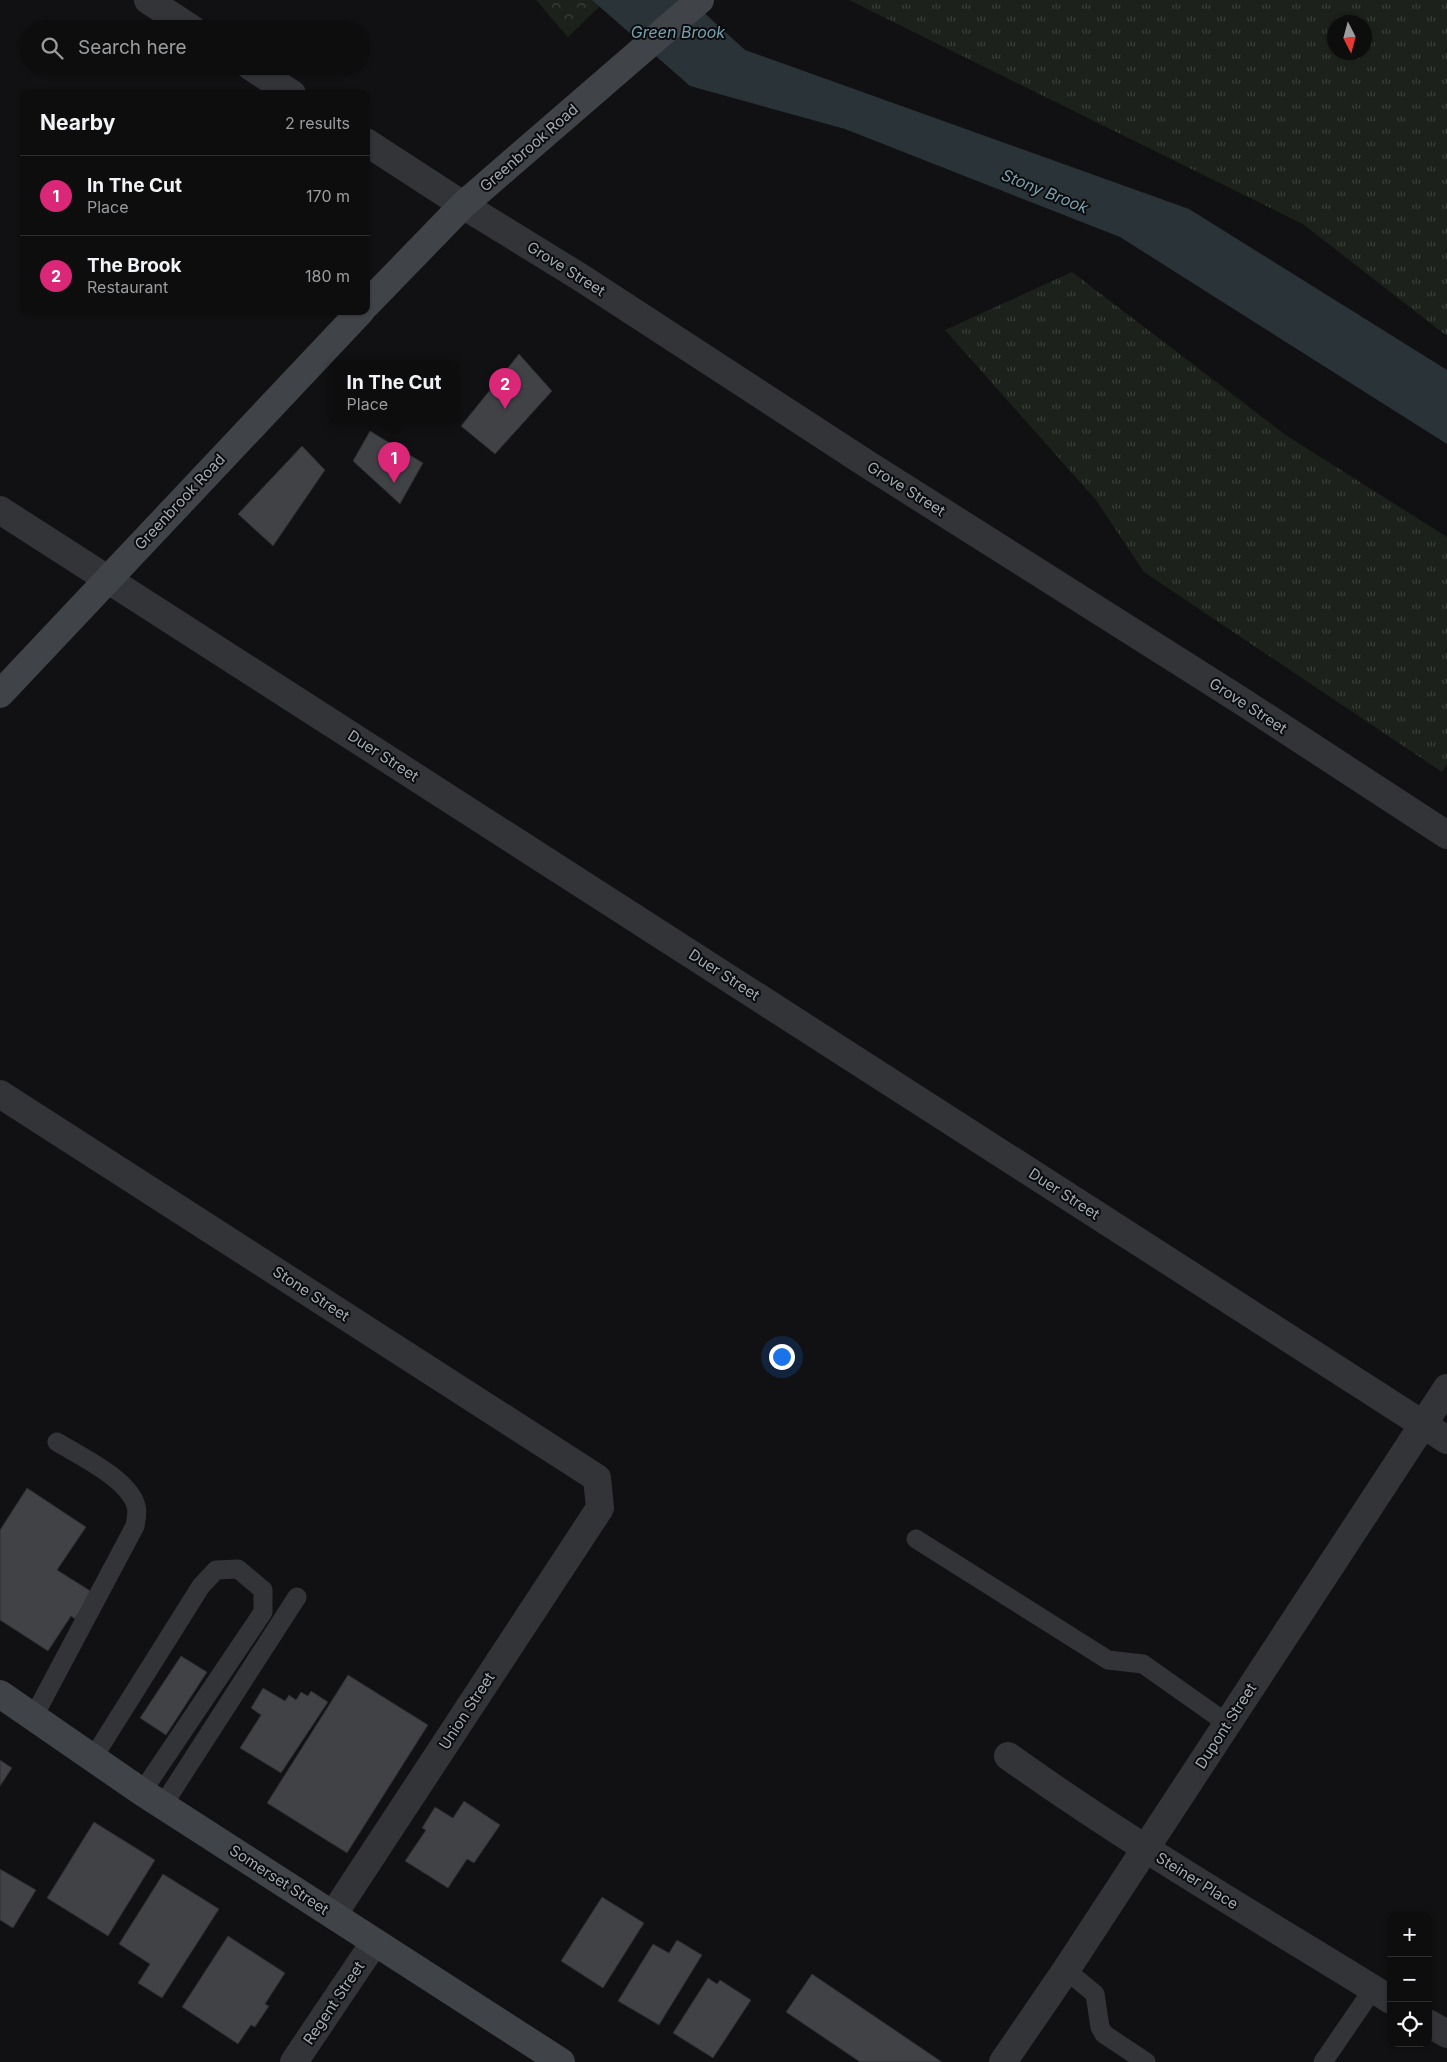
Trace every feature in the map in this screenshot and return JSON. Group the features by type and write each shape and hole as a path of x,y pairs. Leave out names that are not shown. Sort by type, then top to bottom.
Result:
{"street":[{"path":"148,0 178,20"},
{"name":"Greenbrook Road","path":"370,301 463,205 700,0"},
{"path":"264,75 286,90"},
{"name":"Grove Street","path":"370,145 1240,700 1447,835"},
{"name":"Greenbrook Road","path":"0,694 357,315"},
{"name":"Duer Street","path":"0,510 1447,1440"},
{"name":"Stone Street","path":"0,1094 597,1478 600,1508"},
{"name":"Dupont Street","path":"1003,2062 1146,1849 1447,1388"},
{"name":"Union Street","path":"333,1915 600,1508"},
{"name":"Somerset Street","path":"0,1694 153,1799 561,2062"},
{"name":"Steiner Place","path":"1008,1756 1071,1801 1146,1849 1382,1994"},
{"name":"Regent Street","path":"294,2062 374,1943"},
{"path":"1432,2025 1447,2034"}],"lane":[{"path":"34,1716 135,1526 137,1507 128,1491 114,1477 57,1442"},
{"path":"916,1539 1108,1660 1143,1664 1228,1724"},
{"path":"94,1758 201,1586 216,1570 238,1569 263,1590 262,1612 153,1799"},
{"path":"153,1799 297,1597"},
{"path":"1066,1970 1096,1994 1100,2027 1104,2034 1146,2062"},
{"path":"1323,2062 1382,1994"}],"green space":[{"path":"536,0 606,0 568,37"},
{"path":"849,0 1447,0 1447,336 1303,224"},
{"path":"1072,272 1287,436 1447,537 1447,764 1442,772 1144,572 1096,500 945,330"}],"water":[{"name":"Green Brook","path":"592,0 690,0 745,50 1189,209 1447,370 1447,444 1120,237 845,129 690,86"}],"building":[{"path":"519,354 552,391 495,454 461,426"},
{"path":"370,431 423,463 400,504 353,461"},
{"path":"302,446 325,470 273,546 238,514"},
{"path":"27,1488 86,1527 57,1570 92,1592 75,1619 71,1616 48,1651 0,1620 0,1530"},
{"path":"181,1656 207,1672 166,1735 140,1718"},
{"path":"348,1675 428,1725 347,1853 267,1803"},
{"path":"263,1688 285,1701 289,1695 296,1700 301,1692 308,1696 311,1691 328,1702 281,1773 240,1748 261,1715 251,1708"},
{"path":"0,1760 12,1768 0,1786"},
{"path":"464,1801 500,1825 474,1863 467,1859 448,1888 405,1861 426,1830 422,1828 435,1807 453,1818"},
{"path":"94,1822 155,1860 108,1936 47,1898"},
{"path":"0,1869 36,1890 13,1928 0,1920"},
{"path":"163,1874 219,1909 162,1998 138,1983 150,1964 119,1944"},
{"path":"602,1897 644,1923 603,1988 561,1961"},
{"path":"228,1936 285,1973 265,2004 269,2006 255,2027 251,2025 238,2044 182,2007"},
{"path":"677,1940 702,1955 659,2025 618,2001 653,1944 669,1953"},
{"path":"812,1974 942,2062 860,2062 786,2012"},
{"path":"708,1978 717,1984 720,1980 751,2000 713,2058 673,2033"}],"place":[{"name":"The Brook","path":"505,409"},
{"name":"In The Cut","path":"394,483"}],"water label":[{"name":"Stony Brook","path":"1045,191"}]}
